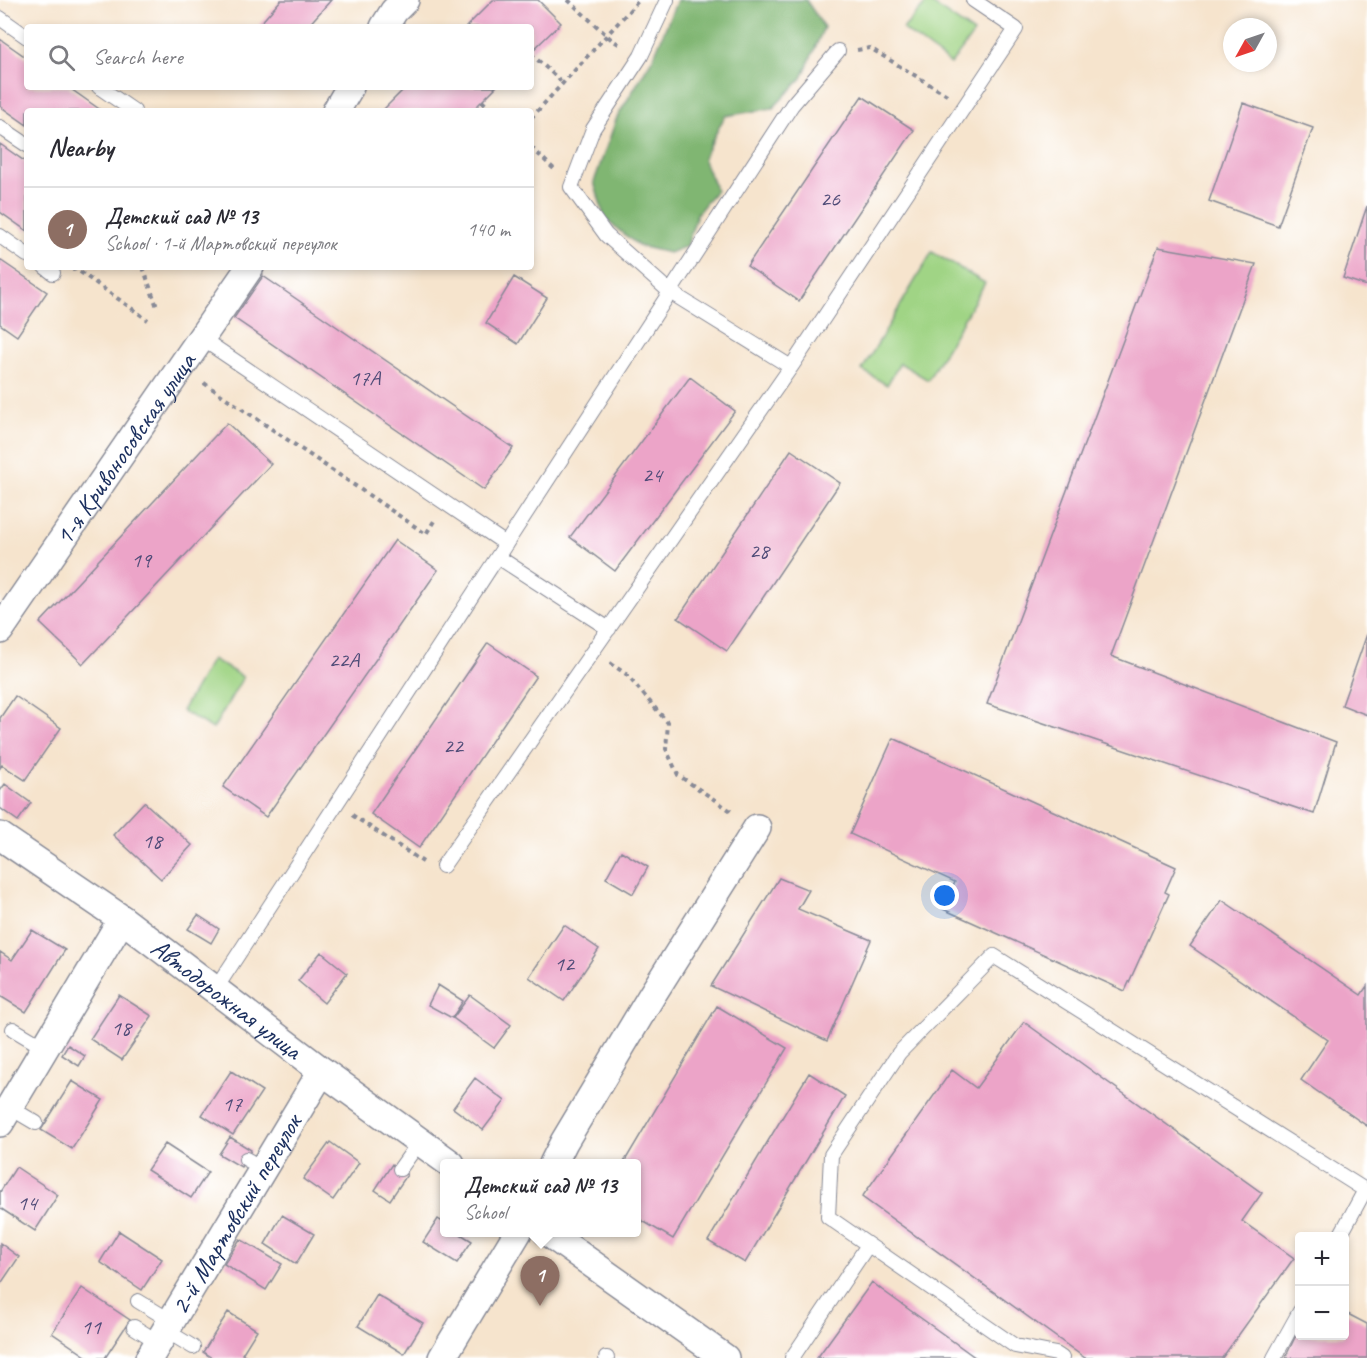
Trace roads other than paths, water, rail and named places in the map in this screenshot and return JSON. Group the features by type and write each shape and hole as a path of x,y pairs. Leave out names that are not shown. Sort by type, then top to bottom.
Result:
{"street":[{"path":"386,24 393,12 405,0"},
{"path":"338,108 348,90"},
{"name":"1-я Кривоносовская улица","path":"0,630 247,270"},
{"path":"556,1159 652,995 757,828"},
{"name":"Автодорожная улица","path":"0,836 122,919 322,1071 444,1159"},
{"path":"5,1115 122,919"},
{"name":"2-й Мартовский переулок","path":"161,1338 225,1247 254,1164 322,1071"},
{"path":"442,1358 516,1237"},
{"path":"552,1237 725,1358"}],"lane":[{"path":"667,0 641,56 593,129 571,187 606,235 670,292 791,367"},
{"path":"444,866 791,367 1016,29 973,0"},
{"path":"0,18 24,35"},
{"path":"215,990 792,105 838,51"},
{"path":"103,90 130,108"},
{"path":"0,127 24,143"},
{"path":"0,236 24,253"},
{"path":"201,338 506,544"},
{"path":"498,556 609,629"},
{"path":"1062,1358 1056,1354 1015,1346 828,1217 831,1155 899,1053 994,956 1366,1190 1342,1232"},
{"path":"13,1029 45,1048"},
{"path":"5,1115 36,1124"},
{"path":"400,1169 420,1141"},
{"path":"792,1358 868,1245"},
{"path":"138,1301 161,1338"},
{"path":"1274,1358 1295,1319"},
{"path":"134,1327 193,1347"}],"place":[{"name":"Детский сад № 13","path":"540,1306"}]}
